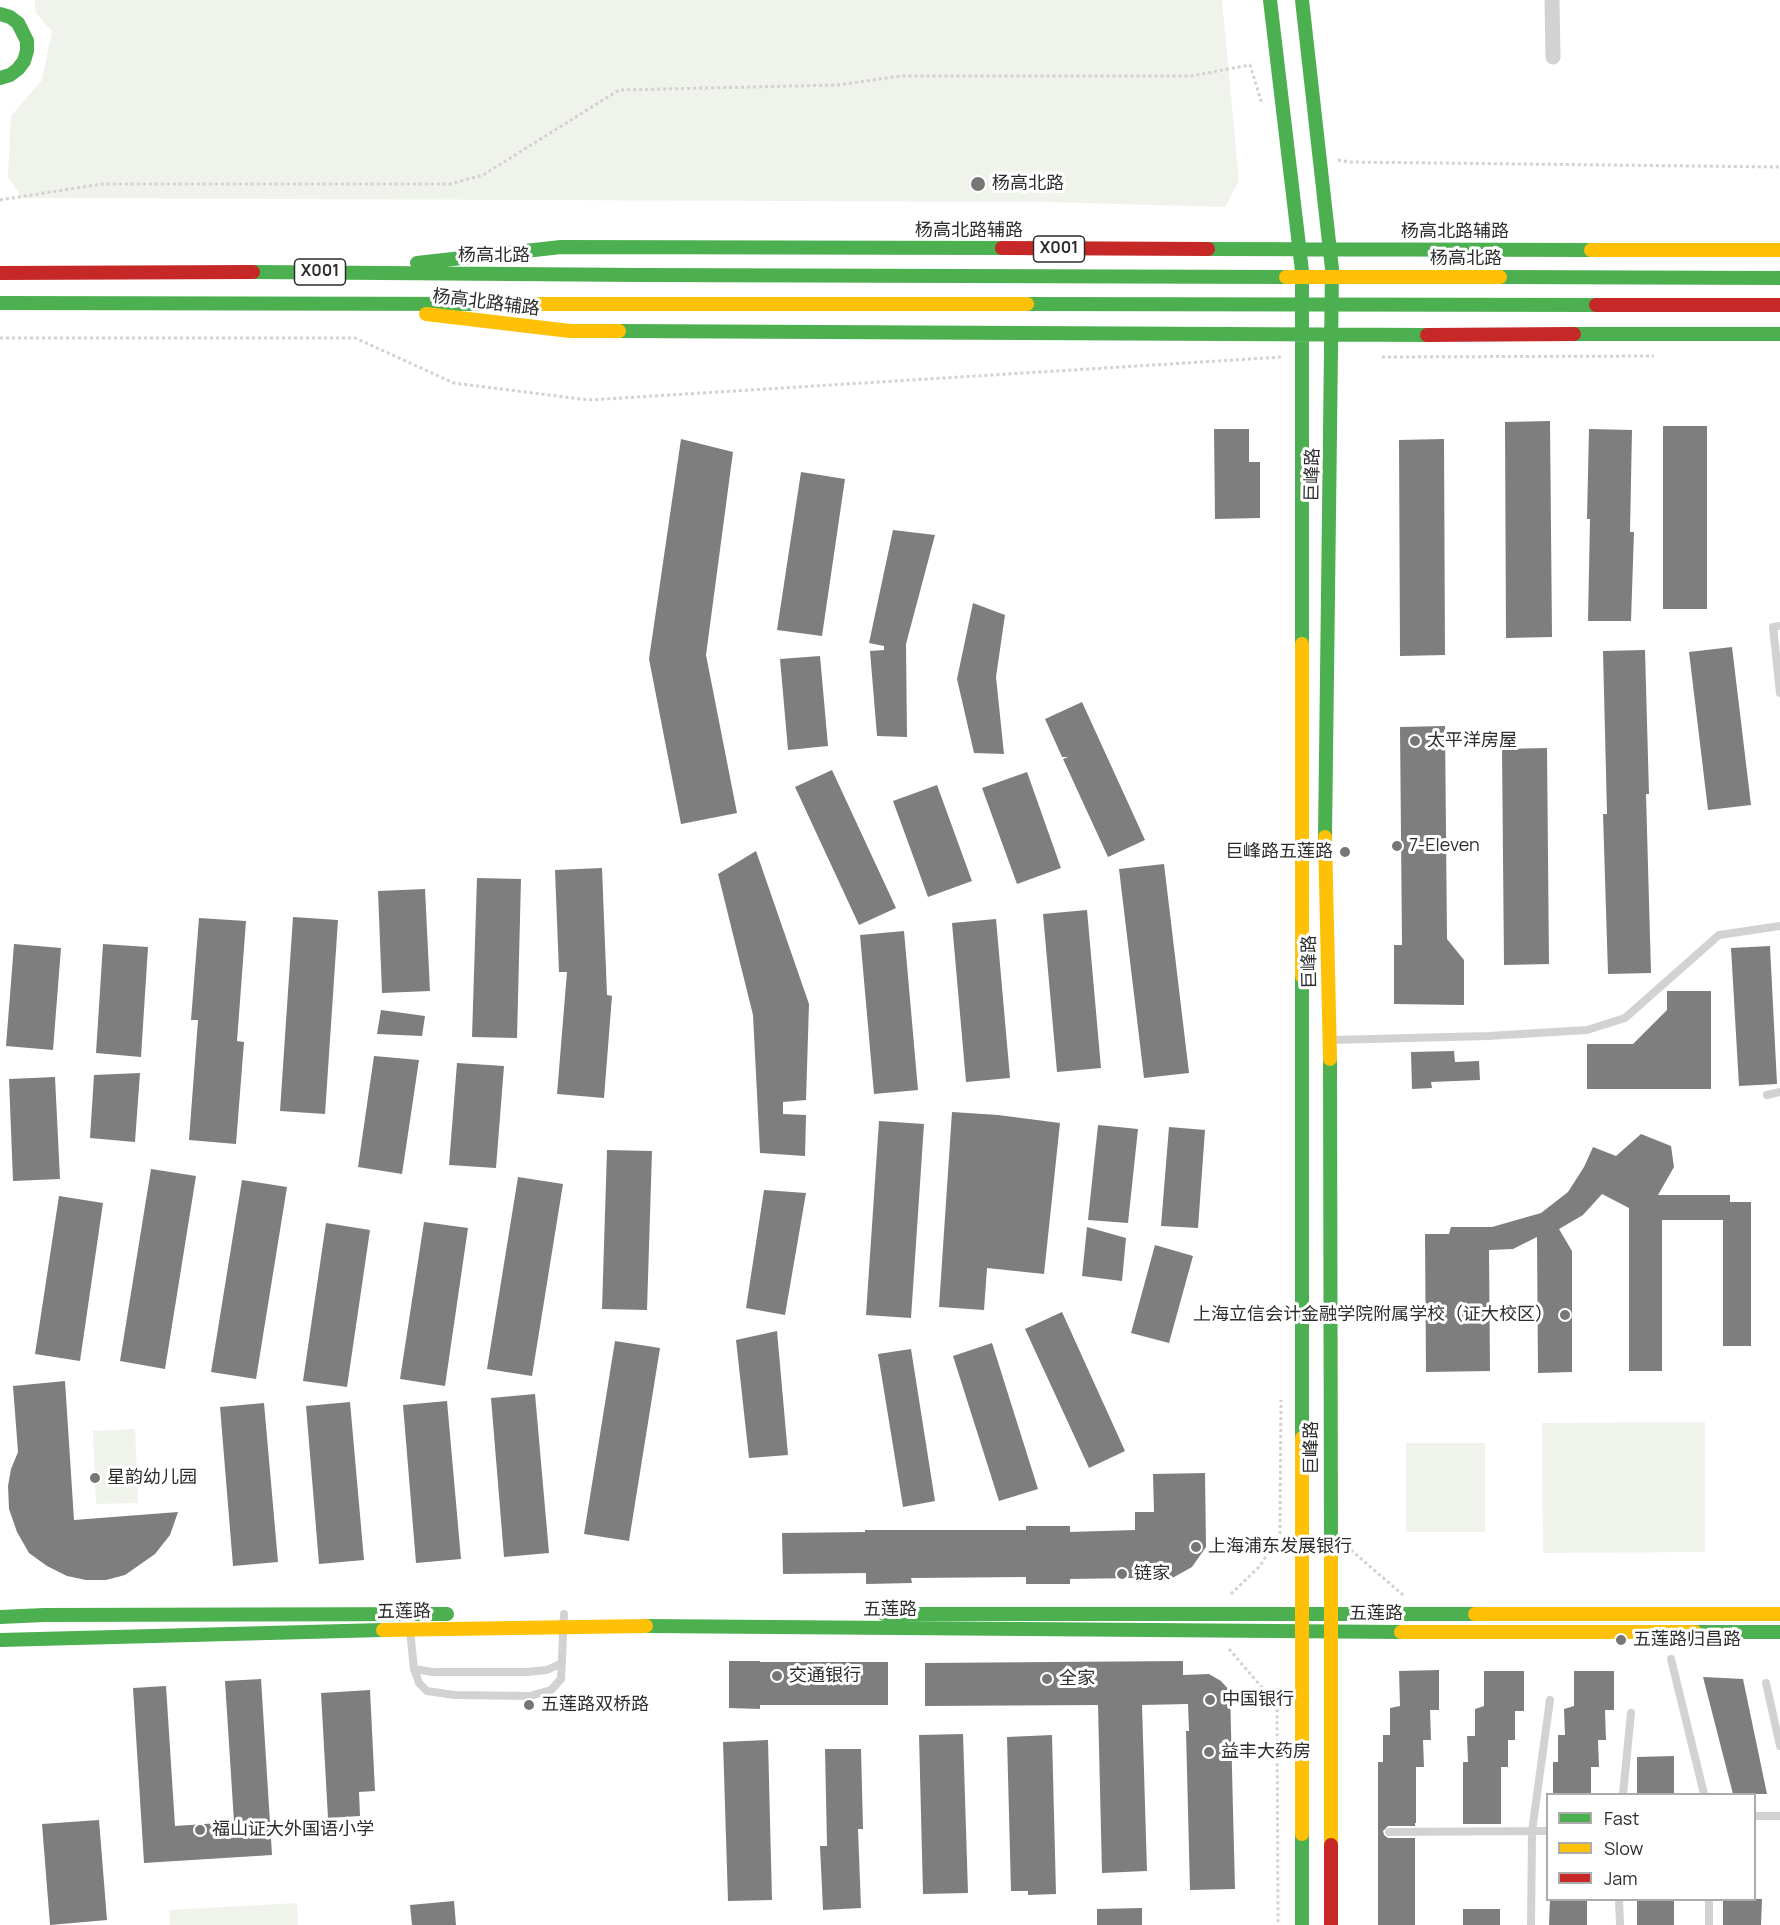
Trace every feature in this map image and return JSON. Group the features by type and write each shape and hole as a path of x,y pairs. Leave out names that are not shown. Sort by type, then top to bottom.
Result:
{"main road":[{"path":"0,78 18,69 27,51 27,41 18,23 0,14 3,0"},
{"name":"巨峰路","path":"1270,0 1302,271 1302,1925"},
{"name":"巨峰路","path":"1302,0 1319,142 1318,155 1331,250 1332,383 1325,855 1329,1040 1331,1925"},
{"name":"杨高北路辅路","path":"339,272 561,247 1780,250"},
{"name":"杨高北路","path":"0,273 339,272 1780,278"},
{"name":"X001","path":"0,303 1780,305"},
{"name":"杨高北路辅路","path":"341,304 570,331 1331,335 1780,334"},
{"name":"五莲路","path":"0,1617 462,1614"},
{"name":"五莲路","path":"519,1614 564,1621 673,1626 1302,1632 1780,1632"},
{"name":"五莲路","path":"0,1640 840,1614"},
{"name":"五莲路","path":"876,1614 1780,1614"}],"street":[{"path":"1552,0 1553,57"}],"lane":[{"path":"1780,626 1773,627 1780,693"},
{"path":"1329,1040 1488,1036 1587,1030 1625,1018 1719,935 1780,926"},
{"path":"1767,1095 1780,1092"},
{"path":"405,1614 410,1629 414,1669 419,1683 428,1691 454,1695 530,1696 550,1690 561,1679 564,1621"},
{"path":"1671,1659 1704,1793"},
{"path":"414,1669 433,1672 526,1672 547,1670 562,1663"},
{"path":"1766,1683 1780,1746"},
{"path":"1532,1925 1532,1831 1551,1700"},
{"path":"1623,1793 1631,1713"},
{"path":"1756,1816 1780,1816"},
{"path":"1389,1832 1546,1832"},
{"path":"1620,1901 1620,1925"},
{"path":"1709,1901 1709,1925"}],"path":[{"path":"0,200 102,184 450,184 483,175 619,90 838,85 901,76 1191,76 1250,65 1263,108"},
{"path":"1318,155 1350,162 1780,167"},
{"path":"0,338 355,339 454,383 589,400 1301,357"},
{"path":"1382,357 1664,356"},
{"path":"1349,1544 1352,1551 1404,1596"},
{"path":"1211,1631 1277,1705 1278,1925"}],"shaded area":[{"path":"35,0 1222,0 1239,181 1225,207 1044,202 22,198 8,177 11,116 42,80 52,31 35,12"},
{"path":"1705,1422 1705,1552 1543,1553 1542,1423"},
{"path":"135,1429 138,1503 96,1504 93,1431"},
{"path":"1406,1443 1485,1443 1485,1532 1406,1532"},
{"path":"297,1903 298,1925 170,1925 169,1910"}],"building":[{"path":"1550,421 1552,637 1506,638 1505,422"},
{"path":"1663,426 1707,426 1707,609 1663,609"},
{"path":"1214,429 1249,429 1249,462 1260,462 1260,518 1215,519"},
{"path":"1589,429 1632,430 1630,532 1634,532 1631,621 1588,621"},
{"path":"681,439 733,452 706,655 737,813 681,824 649,659"},
{"path":"1444,439 1445,655 1400,656 1399,440"},
{"path":"801,472 845,479 822,636 777,630"},
{"path":"893,530 935,535 906,644 907,737 877,736 870,651 884,650 884,646 869,643"},
{"path":"973,603 1005,615 996,677 1004,754 974,753 957,679"},
{"path":"1732,647 1751,805 1708,810 1689,652"},
{"path":"1645,650 1651,973 1608,974 1603,814 1607,814 1603,651"},
{"path":"820,656 828,746 788,750 780,659"},
{"path":"1082,702 1145,840 1108,857 1063,759 1068,757 1062,757 1045,719"},
{"path":"1445,726 1447,939 1464,960 1464,1005 1394,1004 1394,945 1402,945 1400,727"},
{"path":"1547,748 1549,964 1504,965 1502,749"},
{"path":"832,770 896,908 859,925 795,787"},
{"path":"1027,772 1061,868 1017,884 982,788"},
{"path":"937,785 972,881 928,897 893,801"},
{"path":"756,851 809,1004 806,1100 783,1102 783,1114 806,1115 805,1156 760,1153 753,1015 718,874"},
{"path":"1164,864 1189,1073 1144,1078 1119,869"},
{"path":"602,868 607,995 612,996 604,1098 557,1094 567,972 559,972 555,870"},
{"path":"477,878 521,879 517,1038 472,1037"},
{"path":"425,889 430,991 382,993 378,891"},
{"path":"1087,910 1101,1068 1057,1072 1043,914"},
{"path":"293,917 338,920 325,1114 280,1111"},
{"path":"199,918 246,921 237,1041 244,1042 236,1144 189,1140 198,1020 191,1020"},
{"path":"996,919 1010,1078 966,1082 952,923"},
{"path":"904,931 918,1090 874,1094 860,935"},
{"path":"14,944 61,948 53,1050 6,1046"},
{"path":"103,944 148,947 141,1057 96,1053"},
{"path":"1770,946 1777,1084 1739,1086 1731,948"},
{"path":"1667,991 1711,991 1711,1089 1587,1089 1587,1044 1633,1044 1667,1010"},
{"path":"381,1010 425,1016 422,1036 377,1034"},
{"path":"1454,1051 1455,1062 1479,1061 1480,1080 1431,1082 1432,1088 1412,1089 1411,1052"},
{"path":"374,1056 419,1060 402,1174 358,1167"},
{"path":"457,1063 504,1066 496,1168 449,1165"},
{"path":"140,1073 135,1142 90,1138 94,1075"},
{"path":"55,1077 60,1179 13,1181 9,1079"},
{"path":"952,1112 1060,1123 1044,1274 987,1268 984,1310 939,1307"},
{"path":"879,1121 924,1124 911,1318 866,1315"},
{"path":"1098,1125 1138,1129 1128,1223 1088,1220"},
{"path":"1169,1127 1205,1130 1198,1228 1161,1226"},
{"path":"1641,1134 1671,1146 1674,1167 1658,1195 1730,1195 1730,1202 1751,1202 1751,1346 1723,1346 1723,1220 1662,1220 1662,1371 1629,1371 1629,1208 1602,1194 1583,1215 1559,1229 1572,1251 1572,1372 1538,1373 1537,1237 1513,1249 1489,1250 1490,1371 1426,1372 1425,1234 1449,1234 1451,1227 1492,1227 1541,1213 1568,1192 1584,1167 1593,1147 1616,1156"},
{"path":"607,1150 652,1151 647,1310 602,1309"},
{"path":"151,1169 196,1176 165,1369 120,1361"},
{"path":"518,1177 563,1184 532,1376 487,1369"},
{"path":"242,1180 287,1187 256,1379 211,1372"},
{"path":"764,1190 806,1193 785,1315 746,1308"},
{"path":"59,1196 103,1203 80,1361 35,1354"},
{"path":"424,1222 468,1228 445,1386 400,1379"},
{"path":"326,1223 370,1230 347,1387 303,1381"},
{"path":"1087,1227 1126,1238 1122,1281 1082,1276"},
{"path":"1155,1245 1193,1256 1169,1343 1131,1333"},
{"path":"1062,1312 1125,1451 1089,1468 1025,1329"},
{"path":"777,1331 788,1455 749,1458 736,1340"},
{"path":"615,1341 660,1348 629,1541 584,1534"},
{"path":"992,1343 1038,1489 999,1501 953,1356"},
{"path":"911,1349 935,1501 903,1507 878,1354"},
{"path":"65,1381 74,1520 178,1512 170,1535 155,1554 125,1575 106,1580 86,1580 67,1576 47,1566 29,1553 17,1532 9,1509 8,1486 11,1469 18,1452 13,1386"},
{"path":"535,1394 549,1553 504,1557 491,1398"},
{"path":"447,1401 461,1559 416,1563 403,1405"},
{"path":"350,1402 364,1560 319,1564 306,1406"},
{"path":"264,1403 278,1562 233,1566 220,1407"},
{"path":"1205,1473 1206,1547 1192,1567 1167,1581 1135,1581 1135,1578 1070,1579 1070,1584 1026,1584 1026,1577 911,1578 912,1583 866,1584 866,1573 783,1574 782,1533 865,1532 865,1530 1026,1530 1026,1526 1070,1526 1070,1532 1135,1530 1135,1512 1154,1512 1153,1474"},
{"path":"729,1661 888,1662 888,1705 760,1705 760,1709 729,1708"},
{"path":"1183,1661 1183,1675 1209,1674 1221,1681 1230,1691 1235,1889 1190,1890 1186,1731 1189,1731 1188,1704 1142,1705 1147,1871 1102,1873 1098,1705 925,1706 925,1663"},
{"path":"1439,1670 1439,1710 1430,1710 1431,1740 1423,1740 1424,1767 1416,1767 1415,1826 1388,1826 1383,1831 1388,1838 1415,1838 1415,1925 1378,1925 1378,1762 1383,1762 1383,1735 1390,1735 1390,1708 1400,1706 1399,1671"},
{"path":"1484,1671 1524,1671 1524,1711 1515,1711 1515,1740 1508,1740 1508,1767 1501,1767 1501,1824 1463,1824 1463,1762 1468,1762 1467,1736 1475,1736 1475,1709 1484,1706"},
{"path":"1574,1671 1614,1671 1614,1710 1605,1710 1606,1740 1598,1740 1599,1767 1591,1767 1591,1793 1553,1793 1553,1762 1558,1762 1558,1735 1565,1735 1564,1709 1574,1706"},
{"path":"1703,1677 1743,1679 1767,1794 1733,1793"},
{"path":"261,1679 272,1855 144,1863 133,1688 166,1686 175,1826 234,1822 225,1681"},
{"path":"370,1690 375,1791 359,1792 360,1816 328,1818 321,1693"},
{"path":"963,1734 968,1893 923,1894 919,1735"},
{"path":"1052,1735 1056,1894 1028,1895 1028,1891 1011,1891 1007,1737"},
{"path":"768,1740 772,1900 728,1901 723,1742"},
{"path":"825,1749 861,1749 863,1829 858,1829 861,1908 823,1910 820,1846 827,1846"},
{"path":"1674,1756 1674,1793 1637,1793 1637,1757"},
{"path":"99,1820 107,1920 50,1925 42,1824"},
{"path":"1762,1899 1761,1925 1723,1925 1723,1901"},
{"path":"454,1901 456,1925 412,1925 410,1905"},
{"path":"1550,1901 1587,1901 1587,1925 1549,1925"},
{"path":"1637,1901 1674,1901 1674,1925 1637,1925"},
{"path":"1142,1908 1142,1925 1097,1925 1097,1909"},
{"path":"1463,1909 1500,1909 1500,1925 1463,1925"}],"traffic: fast":[{"path":"1270,0 1302,271 1302,644"},
{"path":"1302,0 1332,269 1325,837"},
{"path":"0,14 18,23 27,41 24,61 10,75 0,78"},
{"path":"417,263 561,247 1002,248"},
{"path":"1208,249 1591,250"},
{"path":"253,272 640,275"},
{"path":"640,275 1286,277"},
{"path":"1500,277 1780,278"},
{"path":"0,303 495,304"},
{"path":"1027,304 1596,305"},
{"path":"619,331 1427,335"},
{"path":"1574,334 1780,334"},
{"path":"1302,976 1302,1438"},
{"path":"1330,1059 1331,1555"},
{"path":"0,1617 447,1614"},
{"path":"884,1614 1475,1614"},
{"path":"646,1626 1401,1632"},
{"path":"0,1640 383,1630"},
{"path":"1695,1632 1780,1632"},
{"path":"1302,1834 1302,1925"}],"traffic: slow":[{"path":"1591,250 1780,250"},
{"path":"1286,277 1500,277"},
{"path":"495,304 640,304"},
{"path":"640,304 1027,304"},
{"path":"426,314 570,331 619,331"},
{"path":"1302,644 1302,976"},
{"path":"1325,837 1330,1059"},
{"path":"1302,1438 1302,1834"},
{"path":"1331,1555 1331,1845"},
{"path":"1475,1614 1780,1614"},
{"path":"383,1630 646,1626"},
{"path":"1401,1632 1695,1632"}],"traffic: jam":[{"path":"1002,248 1208,249"},
{"path":"0,273 253,272"},
{"path":"1596,305 1780,305"},
{"path":"1427,335 1574,334"},
{"path":"1331,1845 1331,1925"}],"place":[{"name":"杨高北路","path":"978,184"},
{"name":"太平洋房屋","path":"1415,741"},
{"name":"7-Eleven","path":"1397,846"},
{"name":"巨峰路五莲路","path":"1345,852"},
{"name":"上海立信会计金融学院附属学校（证大校区）","path":"1565,1315"},
{"name":"星韵幼儿园","path":"95,1478"},
{"name":"上海浦东发展银行","path":"1196,1547"},
{"name":"链家","path":"1122,1574"},
{"name":"五莲路归昌路","path":"1621,1640"},
{"name":"交通银行","path":"777,1676"},
{"name":"全家","path":"1047,1679"},
{"name":"中国银行","path":"1210,1700"},
{"name":"五莲路双桥路","path":"529,1705"},
{"name":"益丰大药房","path":"1209,1752"},
{"name":"福山证大外国语小学","path":"200,1830"}]}
